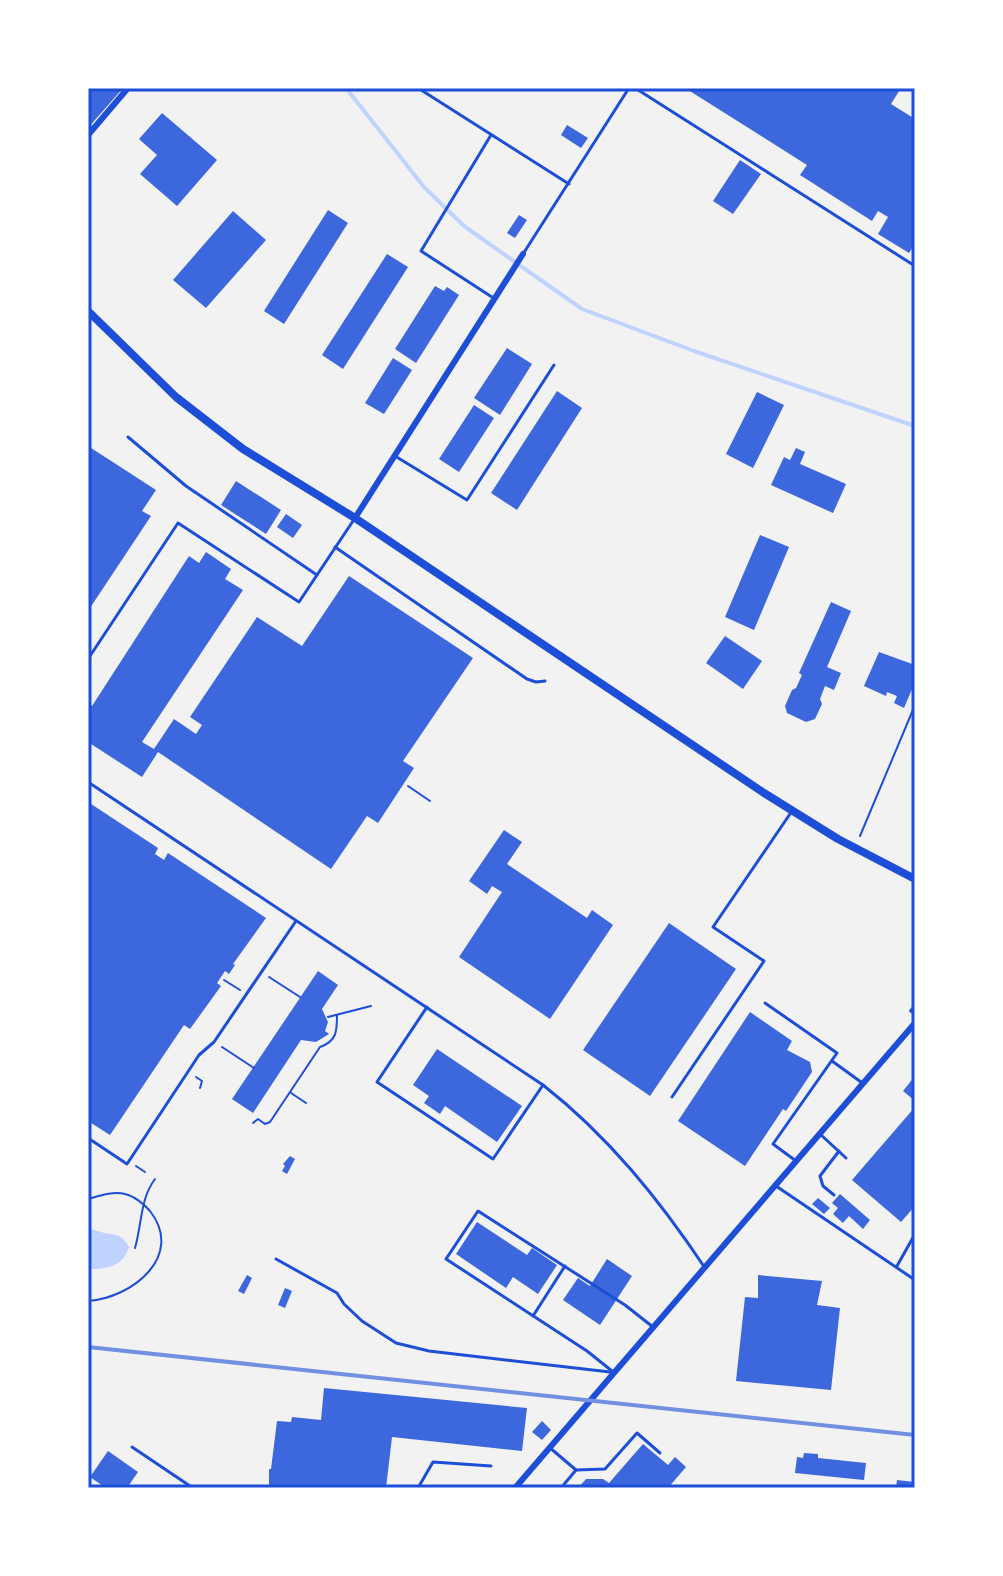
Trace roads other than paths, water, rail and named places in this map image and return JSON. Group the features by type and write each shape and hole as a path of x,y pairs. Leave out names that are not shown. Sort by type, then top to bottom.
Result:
{"street":[{"path":"88,135 128,88"},
{"path":"355,518 523,254"},
{"path":"88,311 176,397 243,449 355,518 792,811 915,879"},
{"path":"515,1488 915,1023"}],"lane":[{"path":"418,88 569,184"},
{"path":"523,254 632,88 915,266"},
{"path":"491,135 421,251 495,299"},
{"path":"395,456 467,500 554,365"},
{"path":"128,437 186,486 317,575"},
{"path":"88,659 178,523 299,602 355,518"},
{"path":"335,547 527,679 545,681"},
{"path":"88,782 576,1110 609,1142 682,1233 705,1268"},
{"path":"672,1097 764,961 713,927 792,811"},
{"path":"88,1138 127,1164 199,1055 214,1042 296,921"},
{"path":"765,1003 837,1053 773,1144 797,1161"},
{"path":"427,1007 377,1082 493,1159 543,1085"},
{"path":"832,1061 863,1084"},
{"path":"820,1134 846,1158"},
{"path":"834,1195 823,1186 820,1176 839,1151"},
{"path":"776,1186 915,1280"},
{"path":"614,1373 587,1351 446,1259 478,1211 625,1305 653,1327"},
{"path":"896,1267 915,1234"},
{"path":"276,1259 337,1293 362,1321 396,1343 429,1351 586,1367 614,1373"},
{"path":"533,1316 565,1266"},
{"path":"549,1447 576,1470 605,1469 637,1433 660,1453"},
{"path":"132,1447 193,1488"},
{"path":"418,1488 433,1462 491,1466"},
{"path":"561,1488 576,1470"},
{"path":"749,1488 765,1488"}],"water":[{"path":"88,1227 123,1239 129,1247 123,1259 108,1267 88,1269"}],"waterway":[{"path":"346,88 424,187 464,226 582,309 694,351 915,426"}],"railway":[{"path":"88,1347 915,1435"}]}
